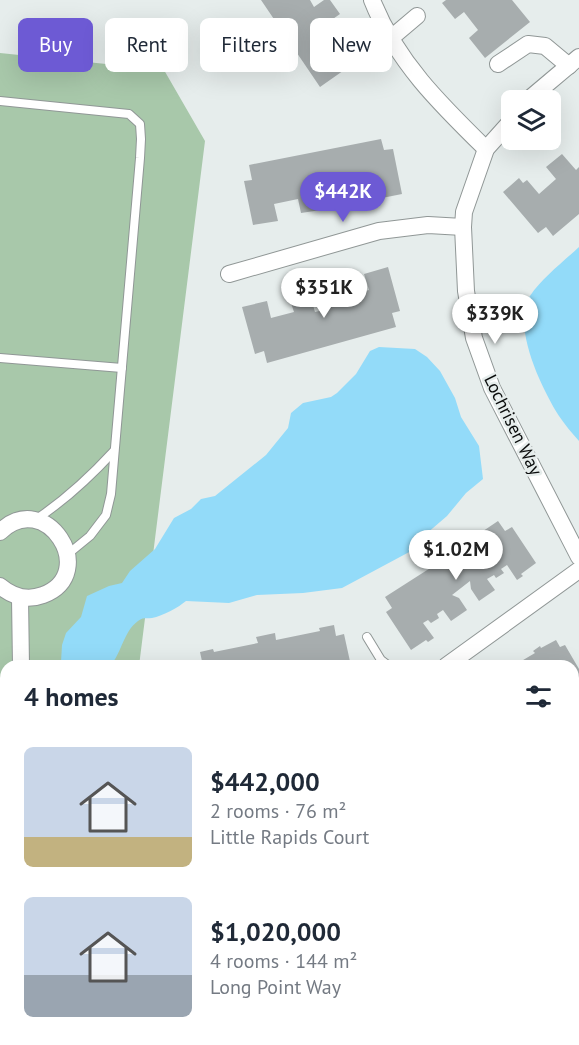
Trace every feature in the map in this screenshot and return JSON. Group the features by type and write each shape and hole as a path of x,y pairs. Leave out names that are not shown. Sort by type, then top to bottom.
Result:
{"street":[{"path":"372,0 379,18"},
{"path":"392,37 417,16"},
{"path":"392,39 428,91 486,149"},
{"path":"498,64 528,44 545,46 574,62 540,90"},
{"name":"Lochrisen Way","path":"501,132 486,149 464,212 466,291 477,348 492,388 579,557"},
{"path":"229,274 379,231 428,225 463,227"},
{"path":"0,530 17,521 36,520 51,526 62,538 68,554 67,569 60,583 49,593 35,598 20,598 0,586"},
{"path":"454,660 579,570"},
{"path":"20,598 20,660"}],"lane":[{"path":"0,101 129,114 140,124 140,158 111,494 106,515 90,536 68,554"},
{"path":"0,358 122,368"},
{"path":"36,520 101,466 115,450"},
{"path":"367,637 381,660"}],"green space":[{"path":"0,53 18,55 18,72 93,72 93,63 105,64 105,72 165,72 205,141 140,660 0,660"}],"water":[{"path":"579,247 579,441 559,416 537,374 526,340 524,324 525,309 530,296 546,277"},
{"path":"379,347 415,349 427,357 440,371 455,398 461,417 479,446 483,479 466,493 447,516 426,534 413,550 342,588 257,595 229,603 186,601 161,615 138,621 129,631 114,660 61,660 62,645 66,633 81,617 87,596 122,583 130,571 155,549 174,518 191,509 201,499 215,496 266,455 288,428 291,413 303,403 331,397 337,393 356,374 370,351"}],"building":[{"path":"261,0 310,0 314,7 324,0 330,0 340,14 334,18 310,18 310,72 341,72 320,87 298,55 298,18 273,18"},
{"path":"446,0 512,0 530,22 485,58 469,38 478,30 464,12 455,19 442,3"},
{"path":"381,139 384,150 393,149 402,194 377,199 374,186 351,191 353,203 334,207 329,185 316,188 321,210 301,213 298,199 274,204 278,221 253,225 244,181 252,180 249,165"},
{"path":"562,154 576,170 579,167 579,214 553,236 546,227 538,233 503,192 519,178 523,183 527,180 539,194 556,179 546,167"},
{"path":"388,267 400,311 392,313 396,327 267,363 264,351 255,354 242,307 267,301 271,318 294,312 289,297 309,292 315,312 328,309 322,288 342,283 345,297 369,290 364,274"},
{"path":"498,521 505,531 512,527 536,563 521,574 523,576 517,580 507,565 501,569 504,573 496,578 494,575 487,579 495,590 479,601 471,589 470,581 452,595 459,598 467,610 451,621 443,610 437,614 439,618 431,623 428,620 423,623 434,638 428,642 426,640 411,650 386,612 392,608 385,597 435,565 431,560 446,550 449,554"},
{"path":"334,625 336,636 344,634 350,660 202,660 200,652 213,649 214,652 258,643 256,637 275,633 276,640 320,631 319,628"},
{"path":"556,640 560,647 565,645 574,660 523,660 535,653 533,651 540,646 541,648"}]}
